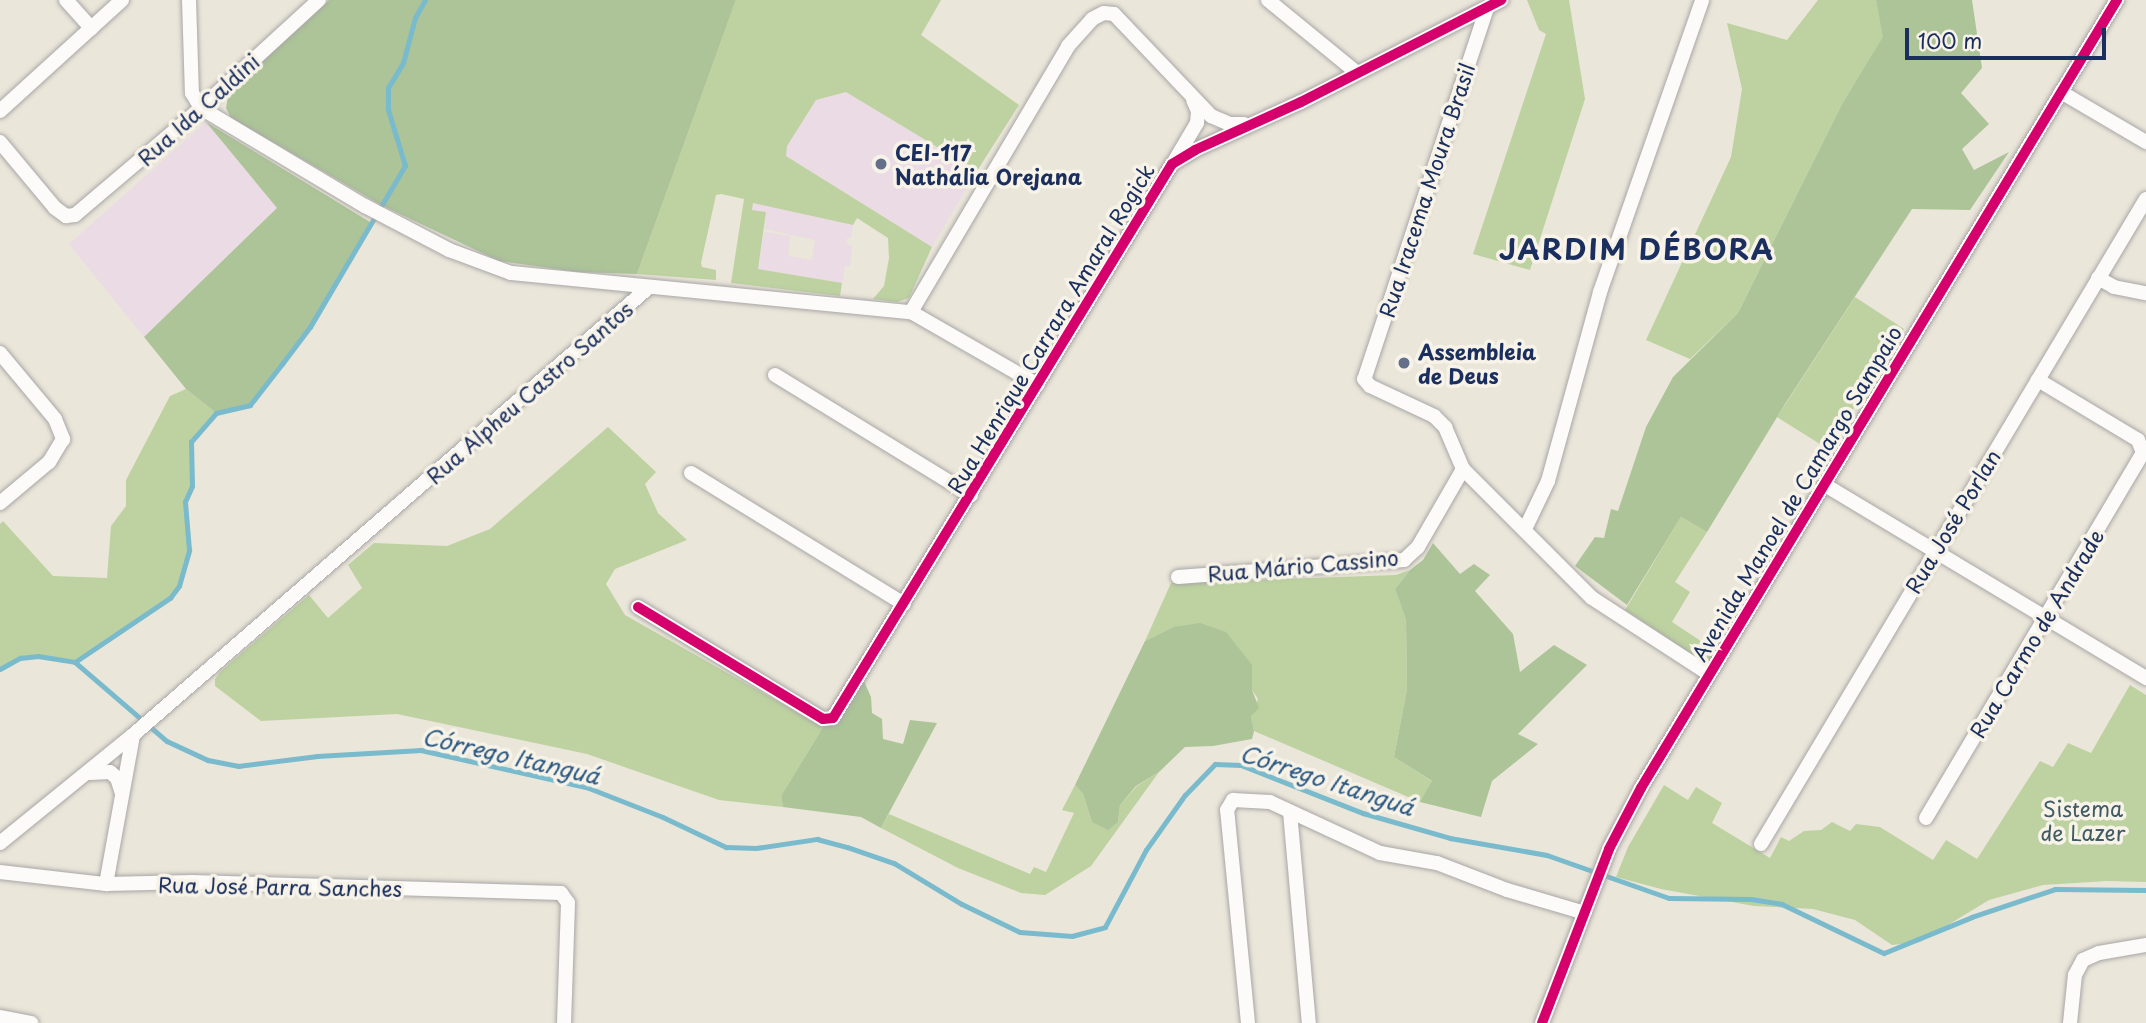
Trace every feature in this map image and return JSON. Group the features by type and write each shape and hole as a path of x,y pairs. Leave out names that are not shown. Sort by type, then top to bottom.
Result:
{"street":[{"path":"66,0 91,28"},
{"path":"0,111 122,0"},
{"path":"189,0 192,93 201,108 365,206 460,256 511,273 648,288"},
{"name":"Rua Ida Caldini","path":"0,142 55,208 66,216 75,215 201,108 319,0"},
{"path":"1269,0 1356,72"},
{"name":"Rua Henrique Carrara Amaral Rogick","path":"639,607 823,719 833,718 1172,164 1195,150 1301,102 1501,0"},
{"path":"1525,529 1548,481 1600,292 1702,0"},
{"name":"Avenida Manoel de Camargo Sampaio","path":"1542,1023 1604,862 1641,788 2117,0"},
{"name":"Rua Iracema Moura Brasil","path":"1463,469 1445,427 1434,416 1370,386 1364,379 1487,8"},
{"path":"1038,385 911,312 1055,68 1092,19 1104,13 1114,14 1191,96 1220,121 1230,124 1258,121"},
{"path":"2061,92 2146,142"},
{"path":"1172,164 1197,123 1198,111 1191,96"},
{"name":"Rua José Porlan","path":"1761,844 1933,551 2146,199"},
{"path":"2098,278 2113,287 2146,293"},
{"name":"Rua Alpheu Castro Santos","path":"0,842 135,733 648,288 720,292 911,312"},
{"path":"0,353 55,419 63,439 49,462 0,503"},
{"path":"775,375 971,495"},
{"name":"Rua Carmo de Andrade","path":"1926,818 2143,453 2138,440 2038,380"},
{"path":"1463,469 1592,598 1709,674"},
{"name":"Rua Mário Cassino","path":"1178,577 1404,560 1418,547 1463,469"},
{"path":"691,473 904,604"},
{"path":"1825,485 2146,678"},
{"path":"106,884 135,733"},
{"name":"Rua Alpheu Castro Santos","path":"80,779 91,772 110,772 117,778 123,794"},
{"path":"1248,1023 1227,810 1233,800 1270,802 1380,853 1437,863 1507,890 1585,913"},
{"path":"1290,812 1309,1023"},
{"name":"Rua José Parra Sanches","path":"0,872 106,884 192,882 561,893 568,903 564,1023"},
{"path":"2070,1023 2076,975 2084,960 2099,953 2146,946"},
{"path":"0,1017 31,1023"}],"shaded area":[{"name":"CEI-117 Nathália Orejana","path":"846,92 977,171 932,247 786,156 786,146 816,100"},
{"path":"206,122 277,208 144,337 69,244"},
{"path":"753,203 853,225 851,238 847,238 846,244 852,246 850,266 845,266 842,283 758,270 764,232 790,236 788,256 812,260 815,240 765,229 766,213 752,210"}],"green space":[{"path":"329,0 736,0 637,274 578,272 499,261 381,205 231,118 226,108 228,97 234,88"},
{"path":"736,0 941,0 921,35 1019,105 977,171 846,92 816,100 787,146 786,156 932,247 909,298 897,302 873,299 884,286 889,258 888,238 857,218 853,225 753,203 752,210 766,212 758,269 842,283 840,296 731,283 744,199 721,194 716,195 701,263 702,267 716,270 716,280 637,274"},
{"path":"1527,0 1569,0 1585,99 1530,270 1473,254 1546,34 1539,30"},
{"path":"1818,0 1876,0 1884,37 1842,104 1738,313 1690,359 1646,340 1731,157 1742,89 1727,23 1787,40"},
{"path":"1876,0 1972,0 1982,68 1961,93 1989,124 1962,149 1974,170 2009,152 1970,210 1912,209 1785,404 1707,532 1681,517 1627,605 1575,566 1595,537 1604,538 1611,509 1618,511 1646,427 1673,377 1738,313 1842,104 1883,37"},
{"path":"206,122 370,222 310,327 250,405 216,413 186,389 144,337 277,208"},
{"path":"1855,297 1904,329 1828,449 1777,417"},
{"path":"186,389 216,413 191,442 192,486 185,502 189,550 179,586 168,599 75,662 38,656 20,658 0,669 0,524 3,521 53,576 107,578 111,526 126,506 126,480 170,396"},
{"path":"608,427 656,472 645,484 658,513 687,540 615,569 606,584 625,615 823,727 781,796 783,807 719,800 587,754 397,714 261,721 215,686 215,679 221,671 309,595 328,618 362,588 348,565 374,543 447,546 490,529"},
{"path":"1681,517 1707,532 1675,582 1690,592 1672,622 1716,651 1708,665 1625,610"},
{"path":"1433,543 1460,574 1474,564 1490,575 1475,591 1513,634 1520,672 1554,645 1587,665 1518,734 1538,744 1492,781 1481,817 1420,802 1432,781 1394,757 1407,689 1406,620 1395,589 1410,570 1423,560"},
{"path":"1410,570 1395,589 1406,620 1407,689 1394,757 1433,782 1420,802 1254,731 1251,716 1258,699 1252,690 1252,665 1173,627 1145,641 1171,583 1396,575"},
{"path":"1200,623 1226,632 1252,665 1252,690 1259,708 1251,716 1254,731 1252,739 1213,746 1185,747 1159,772 1136,786 1120,805 1118,822 1108,830 1092,822 1083,794 1075,785 1145,641 1173,627"},
{"path":"863,679 871,697 872,713 882,719 883,739 903,744 910,720 937,723 881,828 861,817 783,807 781,796 823,727 838,721"},
{"name":"Sistema de Lazer","path":"2130,685 2146,695 2146,882 2107,881 2043,885 1989,900 1920,942 1892,945 1855,920 1813,909 1754,906 1661,889 1616,877 1628,847 1664,785 1688,800 1696,787 1722,803 1712,823 1770,858 1781,837 1789,841 1804,831 1821,830 1832,822 1850,831 1856,824 1880,827 1933,860 1946,840 1977,859 2040,761 2053,767 2068,743 2091,753"},
{"path":"1159,772 1091,866 1045,895 1021,893 958,868 881,828 889,814 1030,874 1034,867 1046,872 1074,813 1062,810 1075,785 1083,794 1092,822 1118,822 1120,805 1137,786"}],"waterway":[{"path":"75,662 170,598 179,586 189,550 185,502 192,486 191,442 216,413 250,405 282,364 310,327 405,166 388,110 388,88 403,63 415,18 425,0"},
{"name":"Córrego Itanguá","path":"0,669 20,658 38,656 75,662 167,741 208,760 238,766 317,756 421,750 589,788 663,817 726,847 756,848 817,839 894,863 962,904 1020,932 1072,936 1105,927 1146,850 1185,795 1215,764 1241,765 1363,813 1450,838 1547,855 1669,898 1751,899 1782,904 1884,953 1972,917 2055,889 2146,890"}],"cycle path":[{"path":"638,607 823,719 833,718 1172,164 1195,150 1301,102 1501,0"},
{"path":"1542,1023 1609,849 1641,788 2117,0"}],"place":[{"name":"CEI-117 Nathália Orejana","path":"881,164"},
{"name":"Assembleia de Deus","path":"1404,363"}],"district":[{"name":"JARDIM DÉBORA","path":"1637,249"}]}
